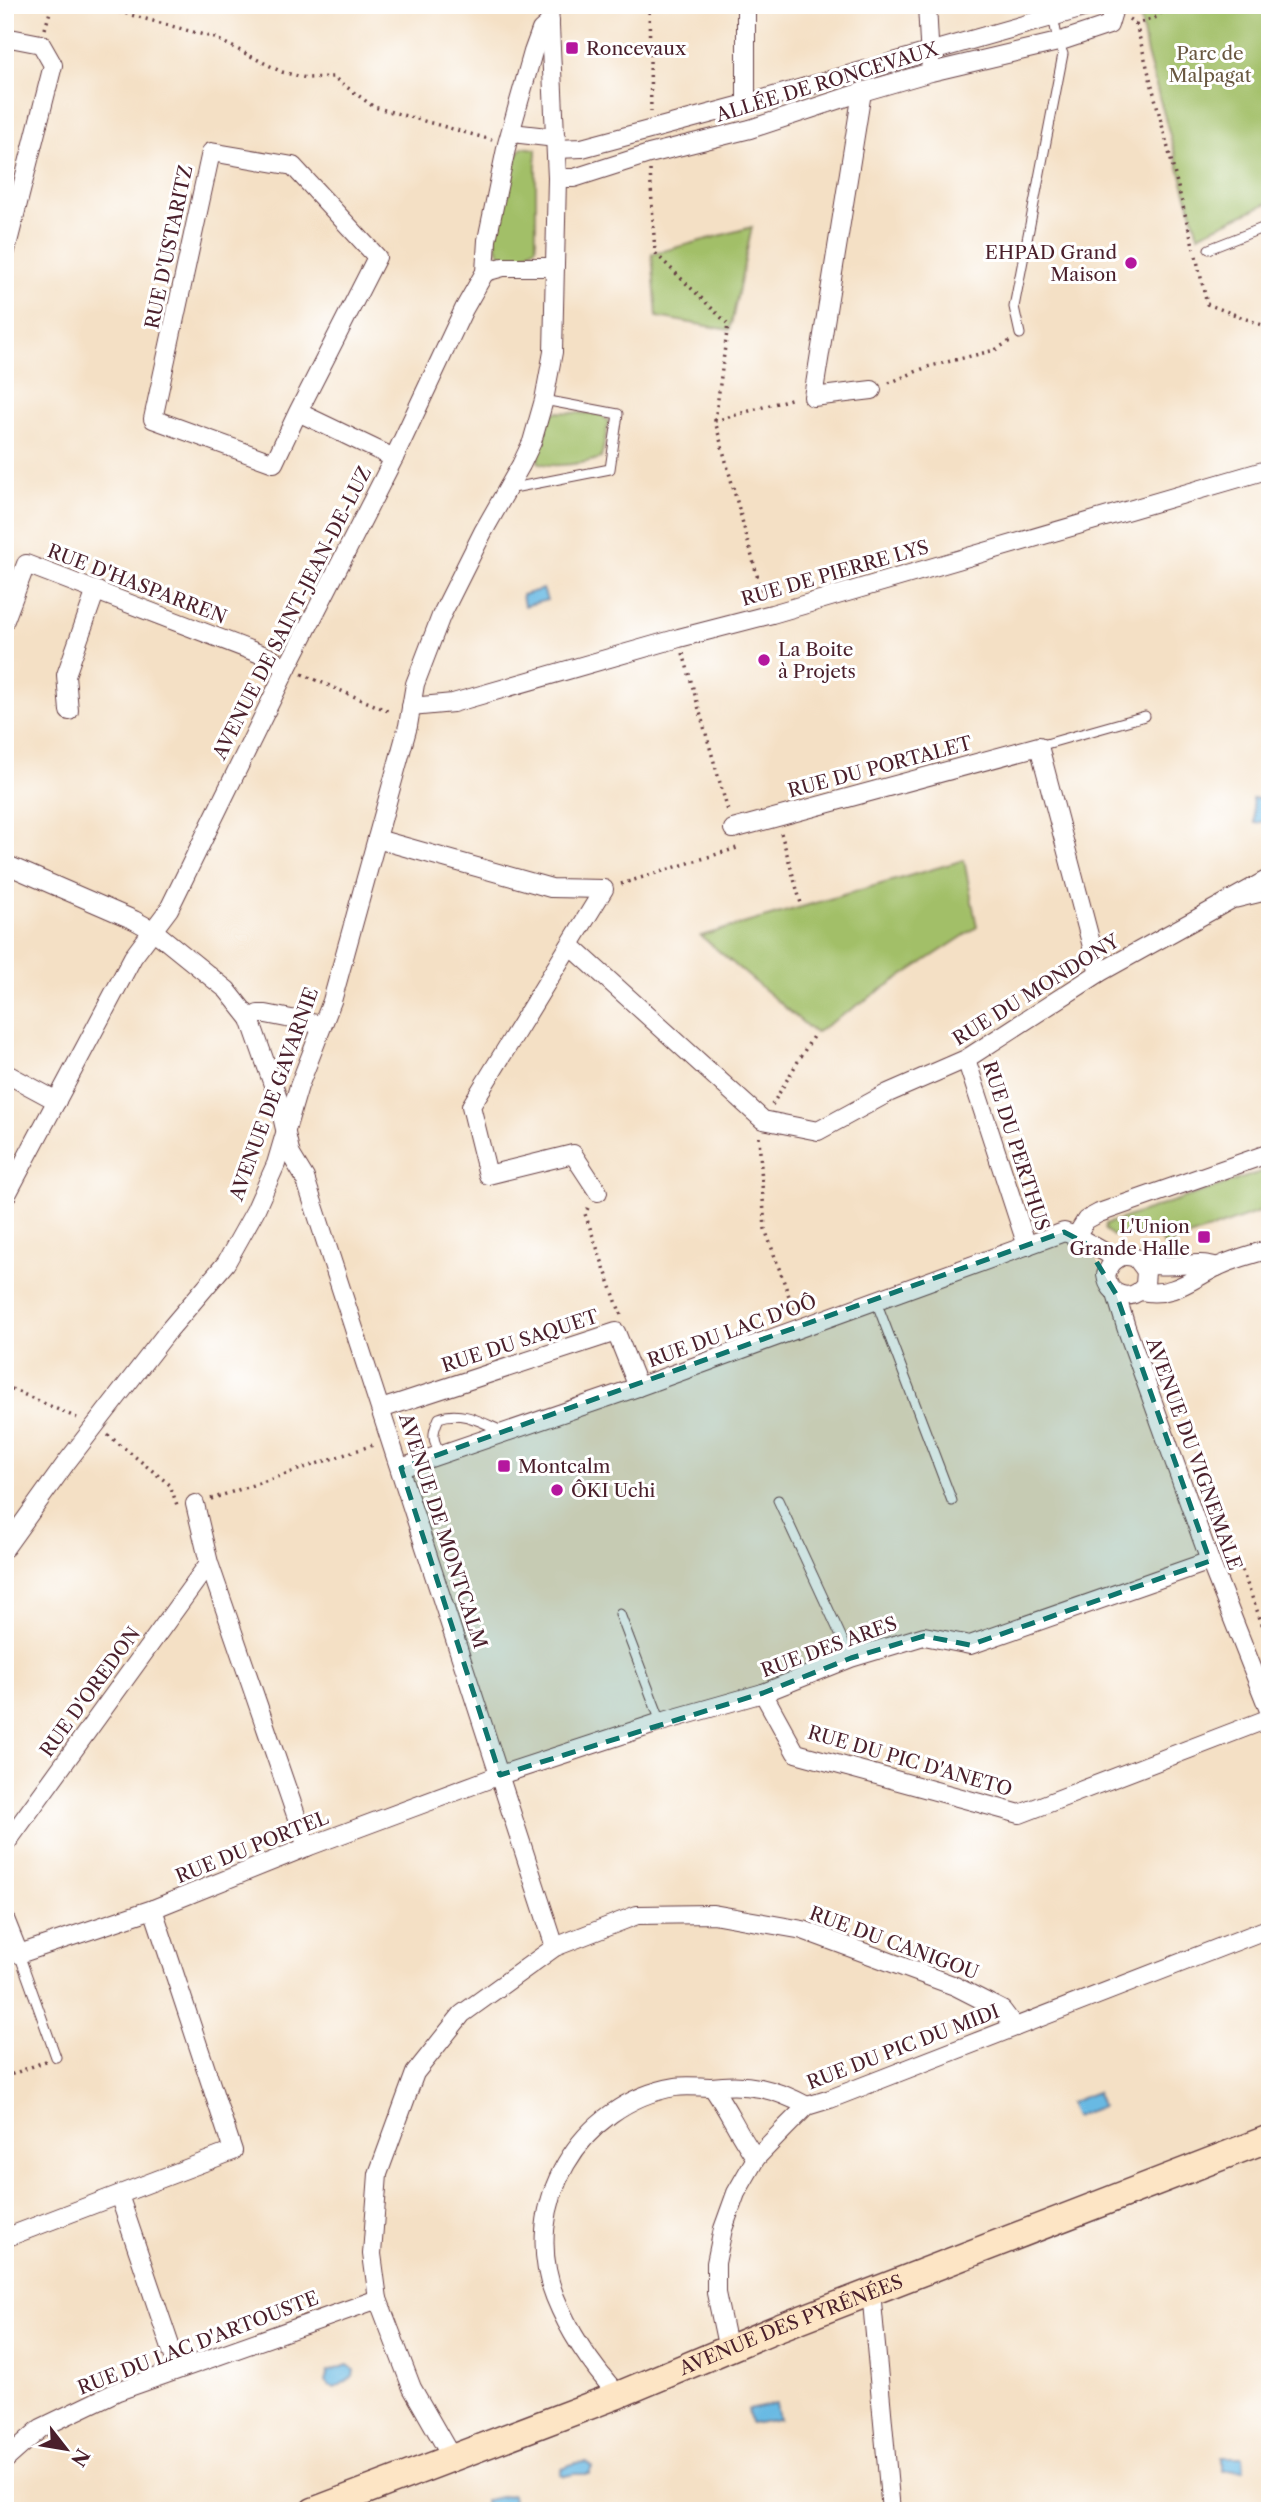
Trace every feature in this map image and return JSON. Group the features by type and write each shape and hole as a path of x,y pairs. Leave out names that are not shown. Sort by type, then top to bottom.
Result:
{"main road":[{"name":"AVENUE DES PYRÉNÉES","path":"313,2511 618,2395 871,2291 1270,2138"}],"street":[{"path":"746,5 746,104"},
{"path":"927,5 931,72"},
{"name":"ALLÉE DE RONCEVAUX","path":"510,139 582,148 930,52 1052,11 1094,5"},
{"name":"ALLÉE DE RONCEVAUX","path":"557,178 574,178 649,154 750,129 931,72 1058,42 1109,25 1115,5"},
{"name":"AVENUE DE SAINT-JEAN-DE-LUZ","path":"5,1198 133,957 169,909 394,458 464,309 485,272 487,240 510,139 533,52 550,13"},
{"name":"AVENUE DE GAVARNIE","path":"5,1548 66,1463 169,1330 226,1263 255,1211 276,1164 299,1086 332,1000 377,839 415,684 441,616 532,442 544,400 553,352 557,178 550,13"},
{"path":"5,37 41,44 52,65 5,254"},
{"path":"862,92 813,397 872,390"},
{"name":"RUE D'USTARITZ","path":"211,152 293,166 377,257 298,412 274,463 153,419 211,152"},
{"path":"485,272 503,267 553,267"},
{"path":"298,412 394,458"},
{"name":"RUE DE PIERRE LYS","path":"411,707 453,704 1270,469"},
{"name":"RUE D'HASPARREN","path":"5,620 26,564 268,657 287,668"},
{"path":"69,711 65,675 96,590"},
{"path":"1039,746 1099,973"},
{"name":"RUE DU PORTALET","path":"733,829 1039,746"},
{"path":"377,839 551,888 604,889 471,1106 488,1175 573,1154 598,1192"},
{"name":"AVENUE DE MONTCALM","path":"5,864 154,931 227,990 250,1019 269,1069 291,1155 305,1178 382,1409 555,1947"},
{"name":"RUE DU MONDONY","path":"763,1120 818,1131 888,1093 966,1059 1099,973 1270,878"},
{"path":"571,946 763,1120"},
{"path":"250,1019 258,1014 266,1014 322,1025"},
{"name":"RUE DU PERTHUS","path":"966,1059 1027,1246"},
{"path":"5,1073 57,1101"},
{"path":"1080,1239 1086,1220 1099,1213 1270,1153"},
{"name":"RUE DU LAC D'OÔ","path":"401,1468 638,1387 1064,1232 1080,1239"},
{"path":"1080,1239 1117,1259"},
{"path":"1080,1239 1106,1275 1111,1289 1130,1294 1156,1294 1204,1276 1217,1267 1270,1249"},
{"path":"1106,1275 1117,1259 1124,1256 1157,1265 1205,1263 1217,1267"},
{"path":"1130,1294 1147,1278 1143,1264 1137,1259"},
{"name":"AVENUE DU VIGNEMALE","path":"1130,1294 1126,1327 1210,1561 1270,1716"},
{"name":"RUE DU SAQUET","path":"382,1409 615,1332 638,1387"},
{"path":"195,1504 209,1563 307,1847"},
{"name":"RUE DES ARES","path":"500,1775 661,1722 763,1693 850,1658 924,1636 970,1645 1210,1561"},
{"name":"RUE D'OREDON","path":"5,1845 209,1563"},
{"name":"RUE DU PIC D'ANETO","path":"763,1693 796,1753 1020,1814 1270,1716"},
{"name":"RUE DU PORTEL","path":"19,1954 153,1909 307,1847 500,1775"},
{"path":"5,2238 233,2151 153,1909"},
{"name":"RUE DU CANIGOU","path":"452,2458 412,2388 378,2299 372,2254 378,2174 415,2073 462,2014 555,1947 637,1915 713,1914 803,1930 956,1986 1002,2010 1015,2027"},
{"path":"5,1919 19,1954"},
{"name":"RUE DU PIC DU MIDI","path":"728,2350 716,2293 716,2263 723,2229 736,2193 756,2158 807,2106 1270,1928"},
{"path":"618,2395 572,2331 554,2296 546,2261 544,2221 554,2183 572,2152 603,2119 638,2099 676,2087 712,2087 738,2083 785,2094 807,2106"},
{"path":"712,2087 726,2105 747,2147 756,2158"},
{"path":"119,2195 178,2369"},
{"path":"871,2291 891,2511"},
{"name":"RUE DU LAC D'ARTOUSTE","path":"5,2460 41,2428 118,2391 378,2299"}],"lane":[{"path":"1020,334 1014,307 1063,54 1052,11"},
{"path":"1209,250 1270,225"},
{"path":"506,490 610,469 618,414 544,400"},
{"name":"RUE DU PORTALET","path":"1039,746 1145,716"},
{"name":"RUE DU MONDONY","path":"1218,908 1270,895"},
{"path":"876,1301 952,1501"},
{"path":"443,1455 433,1440 433,1431 439,1418 451,1413 466,1416 505,1433"},
{"path":"778,1500 850,1658"},
{"path":"620,1614 661,1722"},
{"path":"19,1954 56,2057"}],"path":[{"path":"63,5 124,13 215,38 282,72 306,78 333,77 374,107 510,139"},
{"path":"124,13 125,5"},
{"path":"649,5 651,128"},
{"path":"1168,5 1157,17 1136,24 1207,304 1270,328"},
{"path":"649,154 655,253 728,324 715,421 764,601 772,614"},
{"path":"872,390 928,367 995,350 1020,334"},
{"path":"715,421 796,397 813,397"},
{"path":"604,889 738,848 679,638"},
{"path":"287,668 388,712 411,707"},
{"path":"777,817 802,907"},
{"path":"800,1328 765,1229 758,1129 815,1033"},
{"path":"598,1192 584,1213 623,1322 615,1332"},
{"name":"AVENUE DU VIGNEMALE","path":"1168,1374 1270,1645"},
{"path":"5,1387 96,1425 170,1485 178,1509 391,1440"},
{"path":"5,2077 56,2057"}],"highlighted area":[{"path":"1064,1232 1085,1243 1116,1294 1210,1561 970,1645 924,1636 851,1658 763,1693 500,1775 401,1468"}],"green space":[{"name":"Parc de Malpagat","path":"1138,5 1270,5 1270,202 1198,235 1147,54"},
{"path":"523,147 536,149 536,247 515,258 502,256 496,243 496,224 506,179 514,159"},
{"path":"752,227 730,330 657,317 652,254"},
{"path":"552,413 601,414 609,422 601,458 560,465 538,462"},
{"path":"964,860 977,927 815,1033 701,936"},
{"path":"1270,1169 1270,1208 1164,1246 1162,1240 1155,1238 1132,1234 1113,1236 1105,1230 1106,1224"}],"water":[{"path":"543,589 547,600 524,606 522,595"},
{"path":"1265,798 1267,821 1255,823 1252,799"},
{"path":"1097,2092 1102,2106 1074,2117 1069,2103"},
{"path":"348,2365 354,2370 353,2377 335,2388 329,2386 325,2381 328,2372"},
{"path":"776,2404 779,2419 751,2424 748,2410"},
{"path":"1222,2457 1243,2457 1244,2470 1222,2471"},
{"path":"587,2462 592,2467 589,2474 560,2474 562,2468"},
{"path":"512,2495 514,2507 487,2511 485,2500"}],"place":[{"name":"Roncevaux","path":"572,48"},
{"name":"EHPAD Grand Maison","path":"1131,263"},
{"name":"La Boite à Projets","path":"764,660"},
{"name":"L'Union Grande Halle","path":"1204,1237"},
{"name":"Montcalm","path":"504,1466"},
{"name":"ÔKI Uchi","path":"557,1490"}]}
